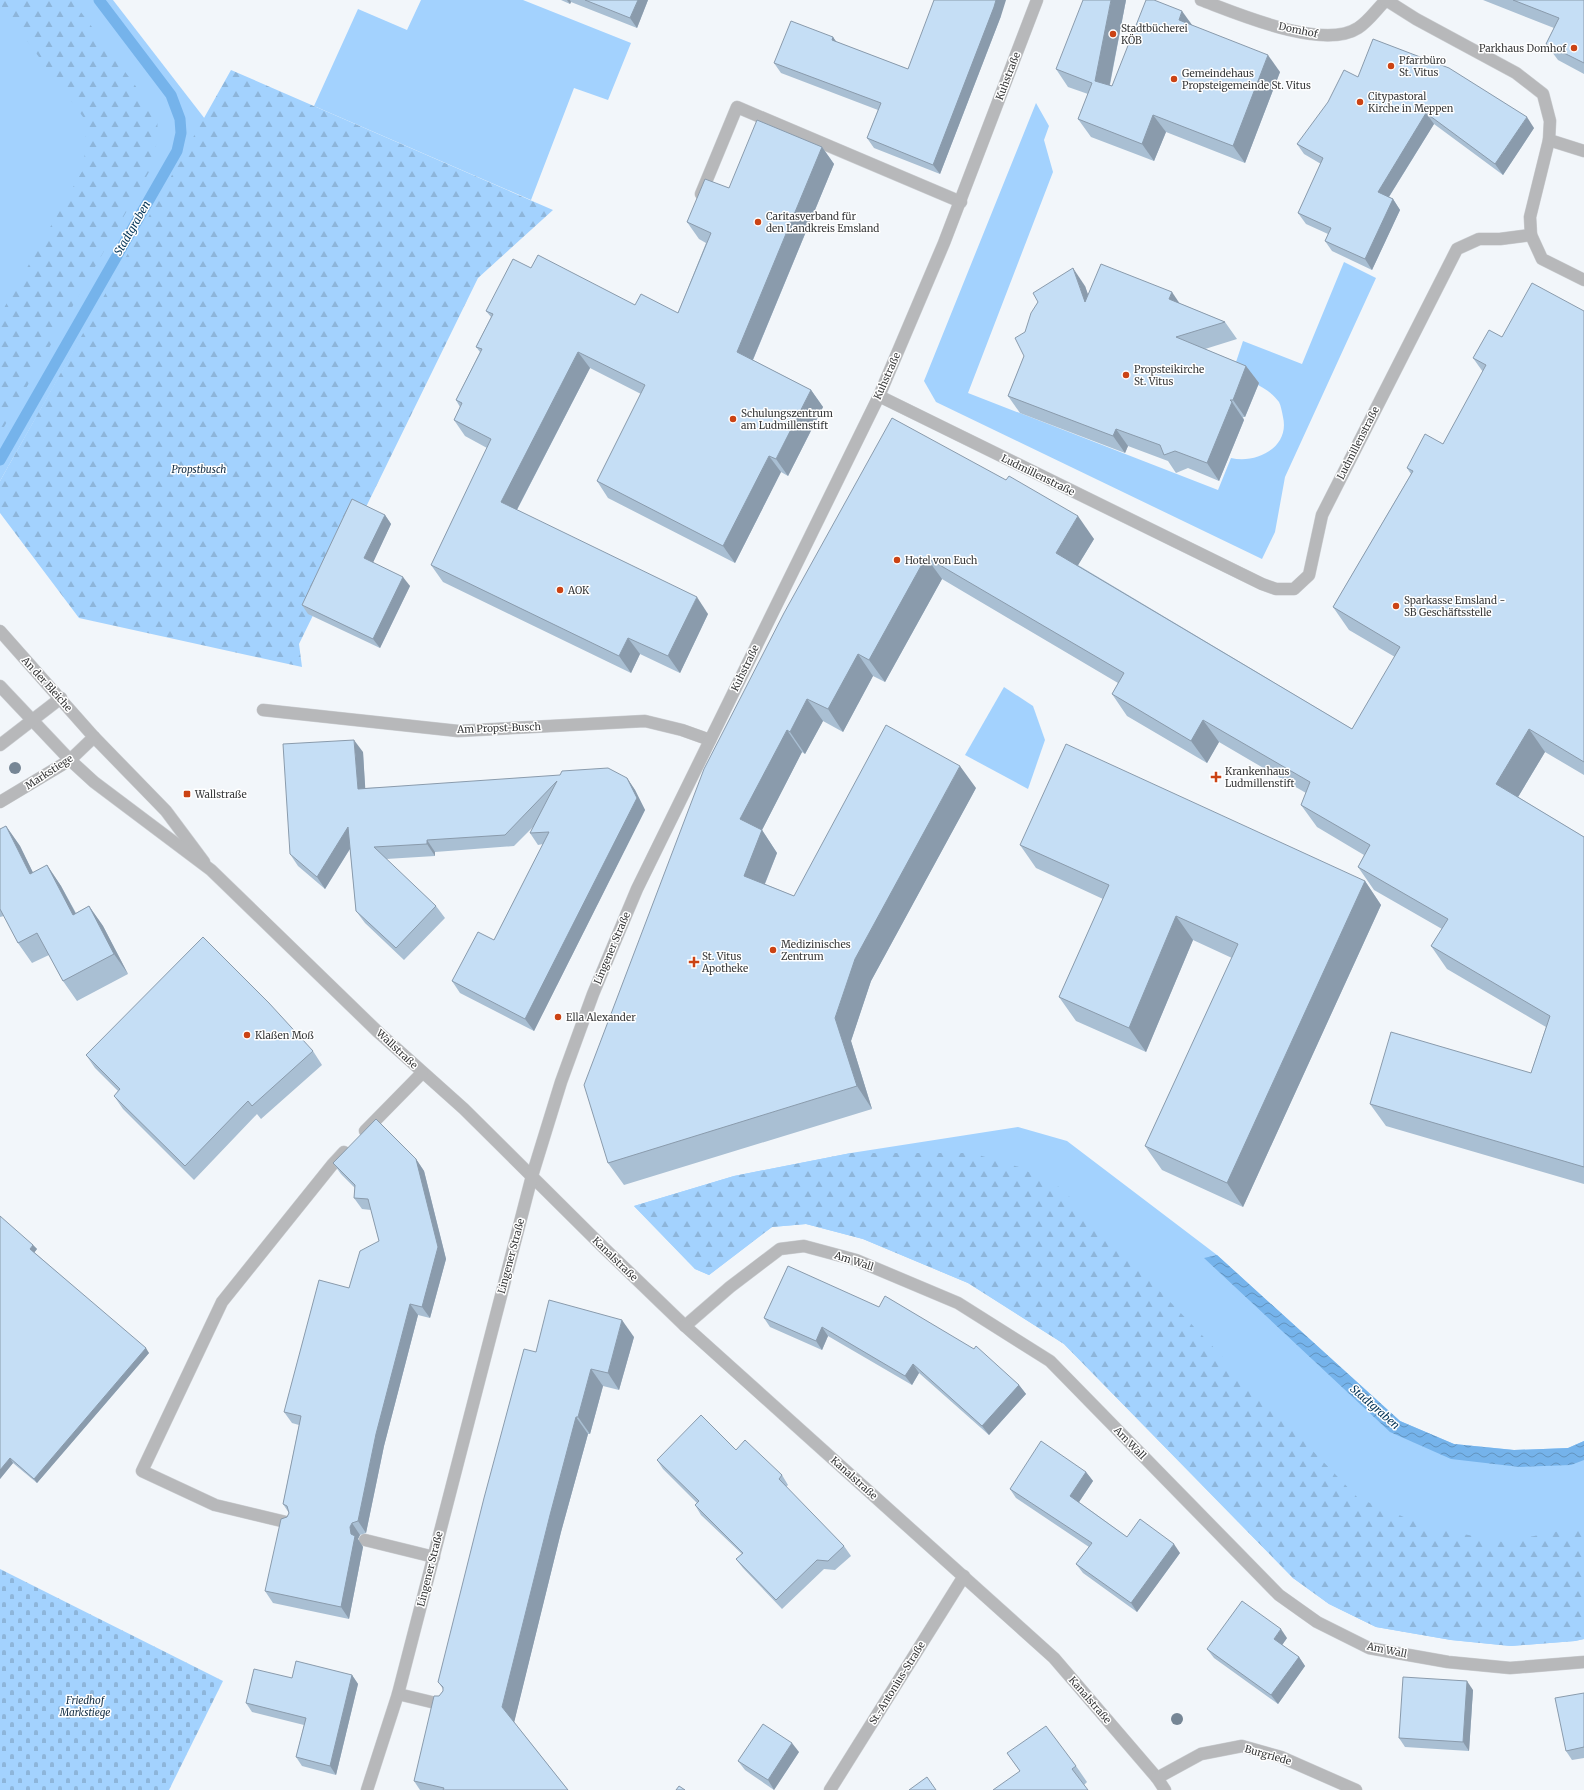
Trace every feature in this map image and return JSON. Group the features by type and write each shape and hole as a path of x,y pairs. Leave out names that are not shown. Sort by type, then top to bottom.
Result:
{"street":[{"name":"Kuhstraße","path":"710,740 879,396 961,202 1037,0"},
{"name":"Domhof","path":"1200,0 1265,23 1316,36 1340,34 1357,28 1386,0"},
{"path":"1386,0 1416,19 1516,73 1543,94 1550,121 1549,140 1530,217 1531,235 1542,259 1584,280"},
{"path":"697,205 737,108 961,202"},
{"path":"1549,140 1584,151"},
{"name":"Ludmillenstraße","path":"879,396 1262,584 1276,589 1294,589 1309,575 1322,515 1457,249 1479,239 1500,239 1531,235"},
{"name":"An der Bleiche","path":"0,631 94,737"},
{"path":"0,686 70,760"},
{"path":"0,745 61,698"},
{"name":"Am Propst-Busch","path":"263,710 458,731 645,721 682,730 710,740"},
{"name":"Markstiege","path":"0,802 70,760 94,737"},
{"name":"Wallstraße","path":"94,737 166,811 211,870"},
{"name":"Lingener Straße","path":"367,1790 398,1694 532,1176 561,1082 592,994 637,889 710,740"},
{"name":"Wallstraße","path":"70,760 94,782 211,870 422,1073 464,1109 532,1176"},
{"path":"290,1524 215,1505 142,1471 222,1302 332,1165 422,1073"},
{"name":"Kanalstraße","path":"532,1176 685,1326 1054,1658 1157,1778 1165,1790"},
{"name":"Am Wall","path":"685,1326 730,1287 780,1249 804,1246 856,1260 958,1303 1050,1361 1279,1596 1318,1622 1369,1648 1448,1662 1510,1668 1584,1662"},
{"path":"365,1540 434,1556"},
{"name":"St.-Antonius-Straße","path":"830,1790 964,1576"},
{"path":"398,1694 448,1706"},
{"name":"Burgriede","path":"1157,1778 1201,1754 1242,1746 1281,1757 1356,1790"}],"green space":[{"path":"0,0 113,0 205,119 0,481"},
{"path":"0,0 72,0 157,115 158,138 149,172 0,434 0,315 84,168 86,121 0,4"},
{"path":"421,0 523,0 631,43 608,100 574,88 531,200 314,106 358,9 407,30"},
{"name":"Propstbusch","path":"231,70 553,210 478,278 299,644 302,667 79,618 0,513 0,481"},
{"path":"1036,103 1049,126 1044,140 1053,172 968,393 1218,490 1231,458 1241,459 1261,456 1276,445 1284,428 1280,405 1274,396 1263,388 1232,374 1243,341 1302,364 1344,262 1376,278 1285,477 1275,532 1262,559 936,402 924,381"},
{"path":"1004,687 1033,706 1045,740 1028,789 965,755"},
{"path":"1018,1127 1067,1141 1217,1255 1400,1421 1454,1444 1514,1450 1568,1448 1584,1441 1584,1639 1511,1646 1451,1640 1376,1627 1329,1604 1293,1578 1064,1344 968,1283 863,1239 806,1224 772,1227 709,1275 695,1269 634,1206 734,1176 851,1153"},
{"path":"851,1153 972,1153 1019,1167 1061,1188 1358,1498 1428,1527 1504,1542 1584,1526 1584,1639 1511,1646 1451,1640 1376,1627 1329,1604 1293,1578 1064,1344 968,1283 863,1239 806,1224 772,1227 709,1275 695,1269 634,1206 734,1176"},
{"name":"Friedhof Markstiege","path":"0,1569 223,1681 169,1790 0,1790"}],"water":[{"path":"1217,1255 1400,1421 1454,1444 1514,1450 1568,1448 1584,1441 1584,1460 1571,1465 1520,1467 1451,1459 1390,1432 1204,1258"}],"building":[{"path":"585,0 638,0 630,18"},
{"path":"934,0 996,0 933,165 867,138 881,103 774,63 791,21 833,37 832,40 908,69"},
{"name":"Gemeindehaus Propsteigemeinde St. Vitus","path":"1083,0 1111,0 1095,81 1112,86 1146,0 1154,0 1182,11 1179,20 1268,55 1233,146 1153,115 1142,144 1078,119 1092,83 1056,69"},
{"name":"Parkhaus Domhof","path":"1513,0 1584,0 1584,63 1546,44 1559,18"},
{"path":"1373,39 1449,68 1527,117 1495,164 1426,113 1378,192 1393,199 1365,259 1325,241 1331,228 1298,213 1323,158 1297,144 1328,102 1344,70 1358,77"},
{"path":"757,120 822,147 737,352 811,390 776,459 769,456 723,546 597,481 645,385 578,352 501,502 697,597 668,656 628,638 619,656 431,565 491,439 454,420 462,403 456,400 482,349 476,347 493,314 486,311 513,259 531,268 538,255 635,305 641,294 678,313 711,233 687,222 705,179 729,188"},
{"name":"Propsteikirche St. Vitus","path":"1101,264 1172,292 1169,299 1225,322 1176,337 1246,366 1233,400 1230,400 1232,402 1207,463 1175,451 1164,455 1160,445 1116,429 1113,436 1008,396 1024,356 1015,338 1025,332 1031,313 1038,302 1033,293 1073,268 1085,302"},
{"path":"1532,283 1584,311 1584,762 1529,729 1496,784 1584,837 1584,1167 1370,1104 1391,1032 1531,1073 1550,1016 1431,946 1448,919 1358,867 1370,845 1301,805 1310,782 1203,720 1191,741 1112,694 1124,673 926,557 869,660 858,654 828,709 807,699 790,732 787,730 740,819 762,830 744,876 794,896 886,725 960,766 855,959 835,1018 857,1086 608,1163 584,1085 704,769 784,613 892,418 1006,480 1009,476 1078,516 1056,553 1352,729 1400,647 1333,607 1413,471 1407,468 1425,434 1443,444 1486,365 1473,358 1489,330 1502,337"},
{"path":"352,499 385,515 364,558 403,577 373,639 302,605"},
{"path":"354,740 358,789 560,775 562,771 608,768 627,778 637,798 525,1019 452,981 478,932 494,940 549,832 530,833 557,781 505,835 427,840 427,844 374,847 436,906 396,948 356,911 348,827 317,877 290,854 283,744"},
{"path":"1066,744 1365,881 1227,1183 1145,1146 1238,944 1176,916 1129,1028 1059,997 1109,885 1020,845"},
{"path":"6,826 30,874 47,865 73,915 89,906 114,954 63,981 37,933 18,943 0,909 0,829"},
{"path":"203,937 269,1003 313,1051 252,1106 248,1101 185,1166 114,1096 120,1089 86,1055"},
{"path":"376,1119 416,1159 438,1247 422,1307 410,1304 376,1434 358,1521 352,1523 350,1527 351,1534 355,1536 341,1607 265,1591 281,1519 287,1517 289,1513 287,1506 283,1504 301,1416 284,1412 319,1280 349,1288 360,1251 379,1241 368,1199 354,1198 355,1185 333,1163"},
{"path":"0,1216 33,1245 30,1249 146,1348 34,1479 10,1458 0,1470"},
{"path":"788,1266 879,1307 885,1296 974,1349 976,1346 1019,1385 982,1426 913,1364 905,1376 822,1327 816,1341 764,1318"},
{"path":"549,1300 622,1320 608,1373 591,1369 578,1417 576,1417 502,1707 568,1790 443,1790 444,1788 414,1781 434,1696 439,1696 443,1691 443,1687 438,1682 484,1498 524,1349 536,1352"},
{"path":"701,1415 736,1450 745,1440 782,1475 779,1479 844,1546 828,1561 817,1560 776,1600 736,1559 743,1553 695,1505 699,1501 657,1460"},
{"path":"1041,1441 1086,1472 1070,1496 1127,1537 1140,1519 1174,1544 1131,1603 1076,1564 1092,1543 1010,1489"},
{"path":"1242,1601 1281,1629 1274,1639 1299,1657 1271,1695 1207,1649"},
{"path":"296,1661 352,1675 330,1766 296,1757 306,1718 246,1703 254,1669 292,1678"},
{"path":"1403,1677 1467,1681 1463,1742 1399,1738"},
{"path":"1584,1693 1584,1747 1566,1751 1555,1698"},
{"path":"763,1724 792,1743 768,1780 738,1761"},
{"path":"1046,1726 1076,1766 1072,1769 1088,1790 993,1790 1020,1771 1007,1753"},
{"path":"927,1777 936,1790 909,1790"},
{"path":"679,1786 685,1790 676,1790"}],"waterway":[{"name":"Stadtgraben","path":"0,460 177,151 181,133 180,119 171,95 99,0"}],"place":[{"name":"Stadtbücherei KÖB","path":"1113,34"},
{"name":"Parkhaus Domhof","path":"1574,48"},
{"name":"Pfarrbüro St. Vitus","path":"1391,66"},
{"name":"Gemeindehaus Propsteigemeinde St. Vitus","path":"1174,79"},
{"name":"Citypastoral Kirche in Meppen","path":"1360,102"},
{"name":"Caritasverband für den Landkreis Emsland","path":"758,222"},
{"name":"Propsteikirche St. Vitus","path":"1126,375"},
{"name":"Schulungszentrum am Ludmillenstift","path":"733,419"},
{"name":"Hotel von Euch","path":"897,560"},
{"name":"AOK","path":"560,590"},
{"name":"Sparkasse Emsland - SB Geschäftsstelle","path":"1396,606"},
{"name":"Krankenhaus Ludmillenstift","path":"1216,777"},
{"name":"Wallstraße","path":"187,794"},
{"name":"Medizinisches Zentrum","path":"773,950"},
{"name":"St. Vitus Apotheke","path":"694,962"},
{"name":"Ella Alexander","path":"558,1017"},
{"name":"Klaßen Moß","path":"247,1035"}]}
